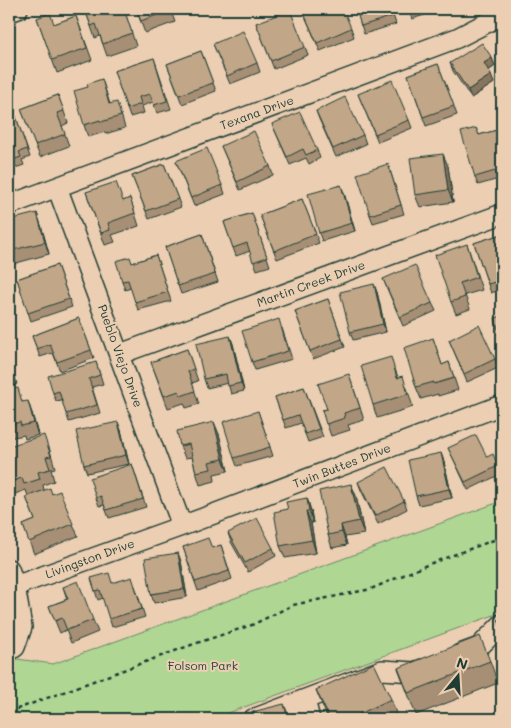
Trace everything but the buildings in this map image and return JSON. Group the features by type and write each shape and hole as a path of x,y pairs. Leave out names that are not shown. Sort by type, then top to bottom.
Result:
{"street":[{"path":"9,12 18,9"},
{"name":"Texana Drive","path":"9,205 457,38 502,15"},
{"name":"Pueblo Viejo Drive","path":"57,187 182,526"},
{"name":"Martin Creek Drive","path":"120,354 502,214"},
{"name":"Twin Buttes Drive","path":"182,526 502,406"},
{"name":"Livingston Drive","path":"12,577 182,526"},
{"path":"9,650 16,647 22,627 12,577"},
{"path":"253,719 382,670 414,672 479,647 502,624"},
{"path":"305,700 310,719"}],"path":[{"path":"9,712 194,644 252,625 293,606 371,589 429,564 502,537"}],"green space":[{"name":"Folsom Park","path":"502,501 502,612 212,719 9,719 9,662 17,659 53,664"}]}
